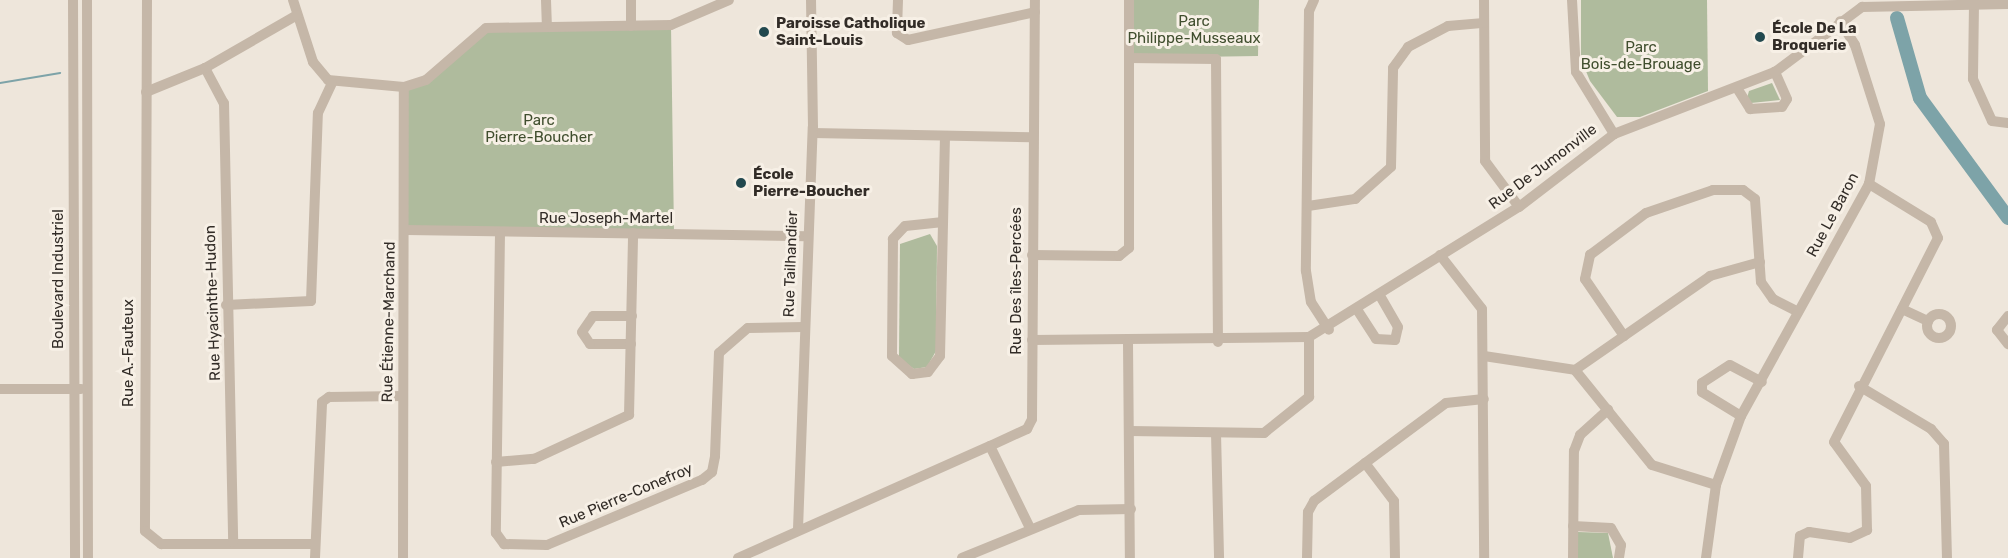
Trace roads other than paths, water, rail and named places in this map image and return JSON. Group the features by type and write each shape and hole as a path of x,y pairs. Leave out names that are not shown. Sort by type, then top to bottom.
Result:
{"street":[{"name":"Boulevard Industriel","path":"73,0 75,558"},
{"name":"Boulevard Industriel","path":"87,0 88,558"},
{"name":"Rue A.-Fauteux","path":"147,0 145,531 161,544 233,542 315,544"},
{"path":"293,0 313,62 332,83 404,87 426,80 486,28 547,24 671,25 729,0"},
{"path":"546,0 547,24"},
{"path":"631,0 632,26"},
{"name":"Rue Tailhandier","path":"798,529 806,236 813,134 811,0"},
{"path":"898,0 897,33 908,40 1035,12"},
{"name":"Rue Des îles-Percées","path":"738,558 798,529 1028,429 1032,419 1031,137 1035,0"},
{"path":"1032,255 1119,256 1129,248 1129,0"},
{"path":"1314,0 1309,10 1309,292 1329,330"},
{"path":"1484,0 1485,161 1519,207"},
{"path":"1572,0 1576,72 1614,134"},
{"name":"Rue De Jumonville","path":"1032,340 1128,343 1218,342 1309,337 1329,330 1440,255 1519,207 1614,134 1776,72 1840,21 1870,4 1908,2 2008,4"},
{"path":"1974,4 1973,79 1992,121 2008,123"},
{"path":"146,92 205,68 297,15"},
{"name":"Rue Le Baron","path":"1707,558 1716,484 1742,416 1869,184 1880,124 1855,45 1840,21"},
{"path":"1308,206 1355,199 1391,167 1393,68 1408,47 1448,26 1484,23"},
{"path":"1129,58 1216,59 1218,342"},
{"path":"74,62 87,62"},
{"name":"Rue Hyacinthe-Hudon","path":"205,68 224,103 226,305 233,542"},
{"path":"1737,88 1750,109 1782,106 1787,99 1776,72"},
{"path":"226,305 311,301 318,113 332,83"},
{"name":"Rue Étienne-Marchand","path":"403,558 402,396 407,230 404,87"},
{"path":"74,94 87,94"},
{"path":"813,134 1031,137"},
{"path":"943,222 906,226 894,239 892,356 912,374 928,372 940,356 945,136"},
{"path":"74,163 87,164"},
{"path":"1798,558 1800,536 1809,532 1850,538 1867,530 1866,486 1834,442 1859,386 1938,238 1931,222 1869,184"},
{"path":"1624,336 1586,279 1584,264 1590,255 1646,213 1713,190 1750,193 1760,262 1768,293 1798,312"},
{"name":"Rue Joseph-Martel","path":"407,230 806,236"},
{"name":"Rue Pierre-Conefroy","path":"500,233 496,533 504,544 548,545 596,528 712,472 715,368 726,342 748,328 804,327"},
{"path":"496,462 534,459 629,415 633,233"},
{"path":"74,235 87,237"},
{"path":"1440,255 1482,309 1485,399 1484,558"},
{"path":"1575,370 1720,270 1760,262"},
{"path":"74,285 87,285"},
{"path":"1358,311 1376,339 1395,340 1398,327 1380,296"},
{"path":"1902,309 1928,321"},
{"path":"74,315 87,316"},
{"path":"631,344 590,344 582,332 593,316 632,316"},
{"path":"2008,316 1997,330 2008,344"},
{"path":"1130,431 1264,434 1309,397 1309,337"},
{"path":"1128,343 1130,558"},
{"path":"1484,356 1575,370 1652,465 1716,484"},
{"path":"1742,416 1702,392 1702,383 1730,365 1762,382"},
{"path":"1859,386 1931,429 1944,444 1947,558"},
{"path":"0,389 87,389"},
{"path":"315,558 322,402 329,397 402,396"},
{"path":"1307,558 1308,512 1314,501 1446,403 1485,399"},
{"path":"1573,558 1574,451 1580,435 1608,410"},
{"path":"1216,433 1219,558"},
{"path":"990,446 1030,528"},
{"path":"1365,463 1394,501 1395,558"},
{"path":"962,558 1078,510 1131,509"},
{"path":"1573,526 1611,528 1621,545 1619,558"}],"waterway":[{"path":"1897,18 1920,98 2008,218"},
{"path":"0,83 60,73"}],"place":[{"name":"Paroisse Catholique Saint-Louis","path":"764,32"},
{"name":"École De La Broquerie","path":"1760,37"},
{"name":"École Pierre-Boucher","path":"741,183"}],"park label":[{"name":"Parc Philippe-Musseaux","path":"1194,30"},
{"name":"Parc Bois-de-Brouage","path":"1641,56"},
{"name":"Parc Pierre-Boucher","path":"539,128"}]}
